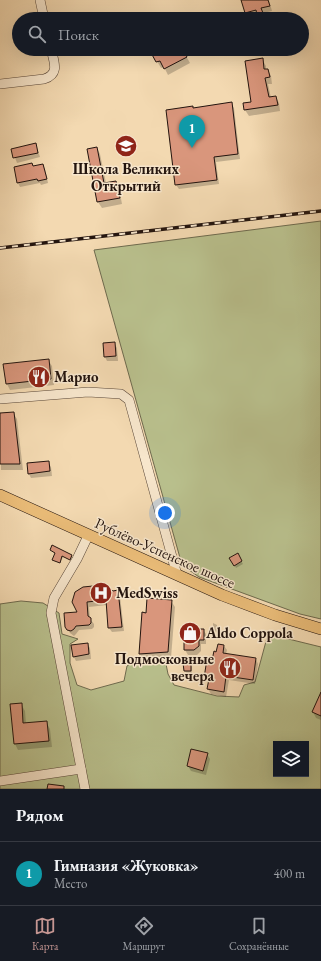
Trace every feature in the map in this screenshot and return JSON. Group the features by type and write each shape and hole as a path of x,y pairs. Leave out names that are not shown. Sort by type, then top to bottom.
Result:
{"main road":[{"name":"Рублёво-Успенское шоссе","path":"0,495 177,576 257,609 321,629"}],"street":[{"path":"40,0 43,12"},
{"path":"0,84 44,79 49,77 54,73 56,68 53,56"},
{"path":"0,399 102,392 121,394 129,400 177,576"},
{"path":"85,789 51,613 54,598 77,560 88,536"},
{"path":"0,781 82,769"}],"green space":[{"path":"321,221 321,619 300,614 199,577 182,565 94,250"},
{"path":"21,601 43,603 59,613 62,634 78,639 70,644 70,663 77,685 91,690 124,681 127,666 137,659 165,659 168,674 174,685 217,696 239,697 244,685 255,682 268,634 321,647 321,789 0,789 0,604"}],"building":[{"path":"241,0 268,0 270,6 261,8 263,12 256,12 256,10 245,12"},
{"path":"153,56 187,57 164,69 160,61 156,62"},
{"path":"263,58 264,69 268,69 270,77 265,78 269,97 276,96 278,105 244,110 243,103 251,102 245,61"},
{"path":"232,102 238,154 214,157 217,180 175,185 166,110 193,106 193,108"},
{"path":"36,143 38,153 13,158 11,149"},
{"path":"97,147 104,183 116,181 120,198 97,202 87,149"},
{"path":"32,163 33,166 43,164 47,179 38,181 37,179 17,183 14,167"},
{"path":"115,342 116,356 104,357 103,343"},
{"path":"49,359 51,379 6,384 3,364"},
{"path":"14,412 20,464 0,464 0,413"},
{"path":"49,461 50,471 28,474 27,463"},
{"path":"52,545 72,555 70,560 62,556 60,563 52,560 55,553 50,550"},
{"path":"238,553 242,561 234,566 229,558"},
{"path":"103,585 113,591 118,590 122,627 108,628 106,600 87,602 88,616 91,618 91,623 89,625 76,626 71,631 67,630 65,627 64,613 77,612 72,602 75,592 83,587"},
{"path":"147,598 172,600 168,652 139,654 142,612 146,613"},
{"path":"184,629 204,629 204,640 199,640 199,646 194,650 184,650"},
{"path":"88,643 89,654 73,657 71,645"},
{"name":"Подмосковные вечера","path":"218,644 224,645 223,653 256,658 253,680 226,676 224,692 207,689 209,679 204,678 207,659 212,660 214,651 216,652"},
{"path":"183,663 191,663 191,671 184,671"},
{"path":"321,692 321,716 312,712"},
{"path":"22,703 23,723 47,721 49,741 14,744 10,704"},
{"path":"191,749 208,753 203,771 187,766"},
{"path":"48,784 64,786 64,789 47,789"}],"railway":[{"path":"0,248 321,211"}],"place":[{"name":"Школа Великих Открытий","path":"126,146"},
{"name":"Гимназия «Жуковка»","path":"192,148"},
{"name":"Марио","path":"39,377"},
{"name":"MedSwiss","path":"101,593"},
{"name":"Aldo Coppola","path":"190,633"},
{"name":"Подмосковные вечера","path":"230,668"}]}
